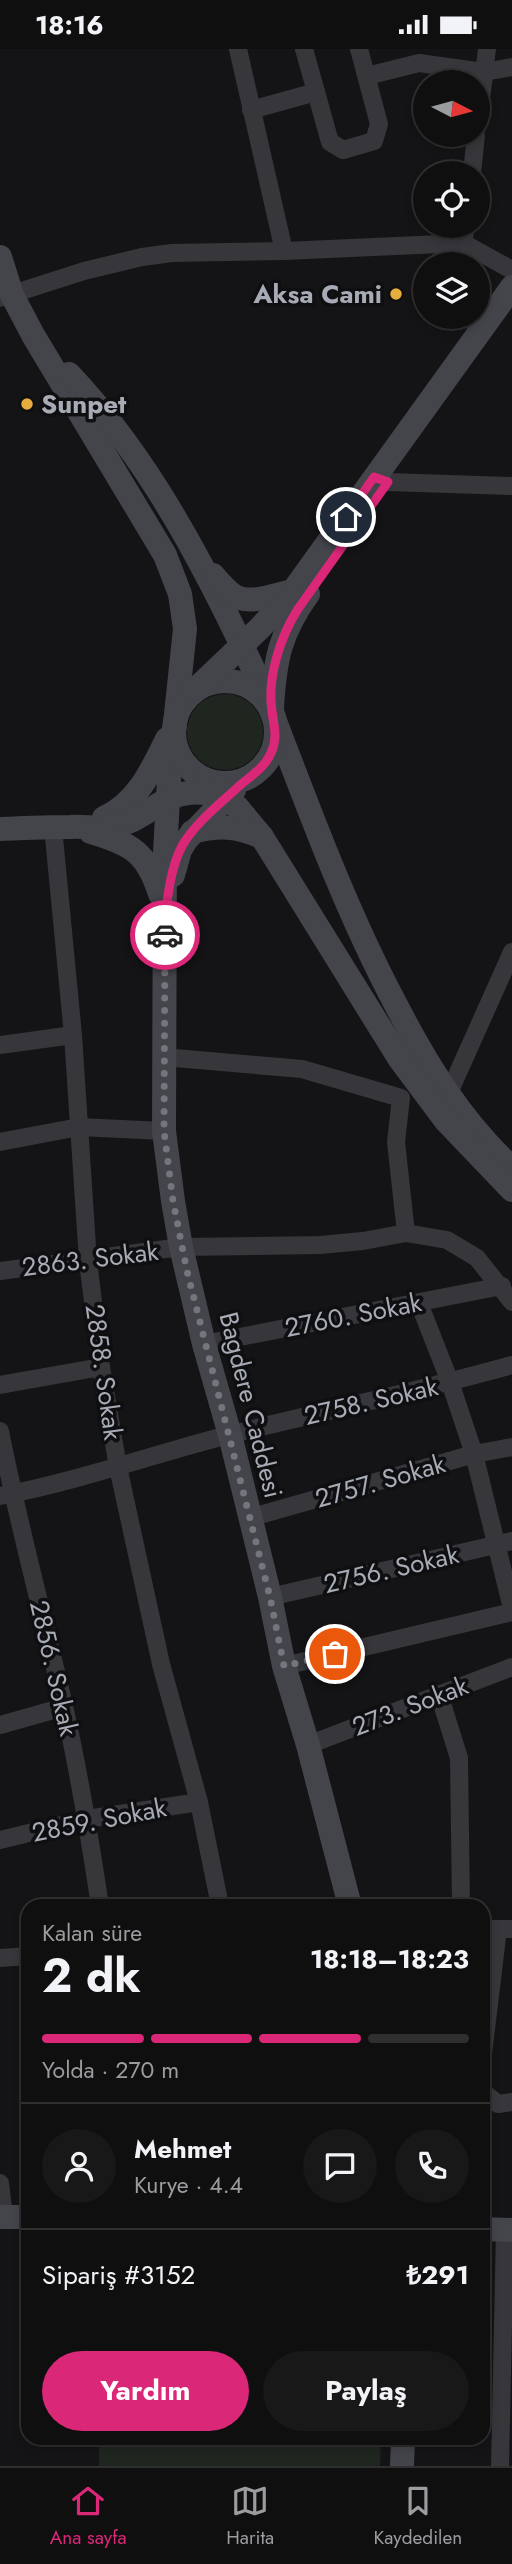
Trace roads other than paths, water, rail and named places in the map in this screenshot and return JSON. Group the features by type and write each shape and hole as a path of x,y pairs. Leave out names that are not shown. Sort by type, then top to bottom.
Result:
{"main road":[{"path":"0,257 6,297 33,335 165,555 177,581 185,636 168,799 165,909"},
{"path":"165,909 180,850 192,831 246,779 262,768 273,750 276,730 272,711 274,667 285,631 421,415 512,287"},
{"path":"33,335 99,406 156,487 201,563 272,711 292,769 360,933 424,1059 461,1113 512,1168"},
{"path":"63,827 109,816 129,803 143,784 181,705 242,646 293,591 381,480"},
{"path":"201,563 232,594 241,599 293,591"},
{"path":"195,690 213,682 243,684 260,694 272,711"},
{"path":"174,724 175,744 183,762 226,798 262,837 399,1058 409,1091 446,1121 512,1190"},
{"path":"206,781 226,784 246,779"},
{"path":"0,829 107,827 119,824 168,799 195,791 226,798"},
{"path":"192,831 213,826 229,827 262,837"},
{"path":"63,827 118,840 132,849 153,871 165,909"},
{"name":"Bagdere Caddesi","path":"165,909 164,1131 181,1247 270,1597 284,1666 347,1899"},
{"path":"402,2466 403,2445"}],"street":[{"path":"238,49 284,251"},
{"path":"304,49 330,142 342,150 373,141 378,131 379,124 359,49"},
{"path":"484,70 488,49"},
{"path":"367,76 417,56 476,70"},
{"path":"490,71 512,67"},
{"path":"251,110 316,92"},
{"path":"6,297 85,271 142,257 172,253 284,251 430,238"},
{"path":"468,238 512,270"},
{"path":"381,480 512,487"},
{"name":"2858. Sokak","path":"63,827 88,1261 101,1367 118,1467 161,1664 199,1802 219,1899"},
{"path":"448,1095 512,952"},
{"path":"0,1045 73,1035"},
{"path":"163,1057 302,1069 409,1091 396,1142 406,1233"},
{"path":"0,1142 79,1127 164,1131"},
{"path":"181,1247 320,1245 406,1233 447,1240 477,1258 507,1294"},
{"name":"2863. Sokak","path":"0,1271 181,1247"},
{"name":"2760. Sokak","path":"204,1344 419,1303 507,1294"},
{"path":"284,1666 512,1610 505,1543 450,1382 419,1303"},
{"name":"2758. Sokak","path":"6,1495 230,1435 512,1365"},
{"path":"0,1385 101,1367"},
{"name":"2856. Sokak","path":"0,1431 6,1495 64,1707 99,1899"},
{"name":"2757. Sokak","path":"249,1518 474,1454 512,1447"},
{"name":"2756. Sokak","path":"270,1597 505,1543"},
{"name":"273. Sokak","path":"307,1745 512,1667"},
{"path":"439,1693 459,1758 461,1899"},
{"path":"0,1725 64,1707"},
{"name":"2859. Sokak","path":"0,1840 86,1819 199,1802"},
{"path":"490,1996 498,1929"},
{"path":"0,1958 21,1956"},
{"path":"490,2097 498,2103 512,2102"},
{"path":"0,2183 11,2217"},
{"path":"500,2229 507,2370 500,2466"}],"place":[{"name":"Aksa Cami","path":"396,294"},
{"name":"Sunpet","path":"27,404"}]}
